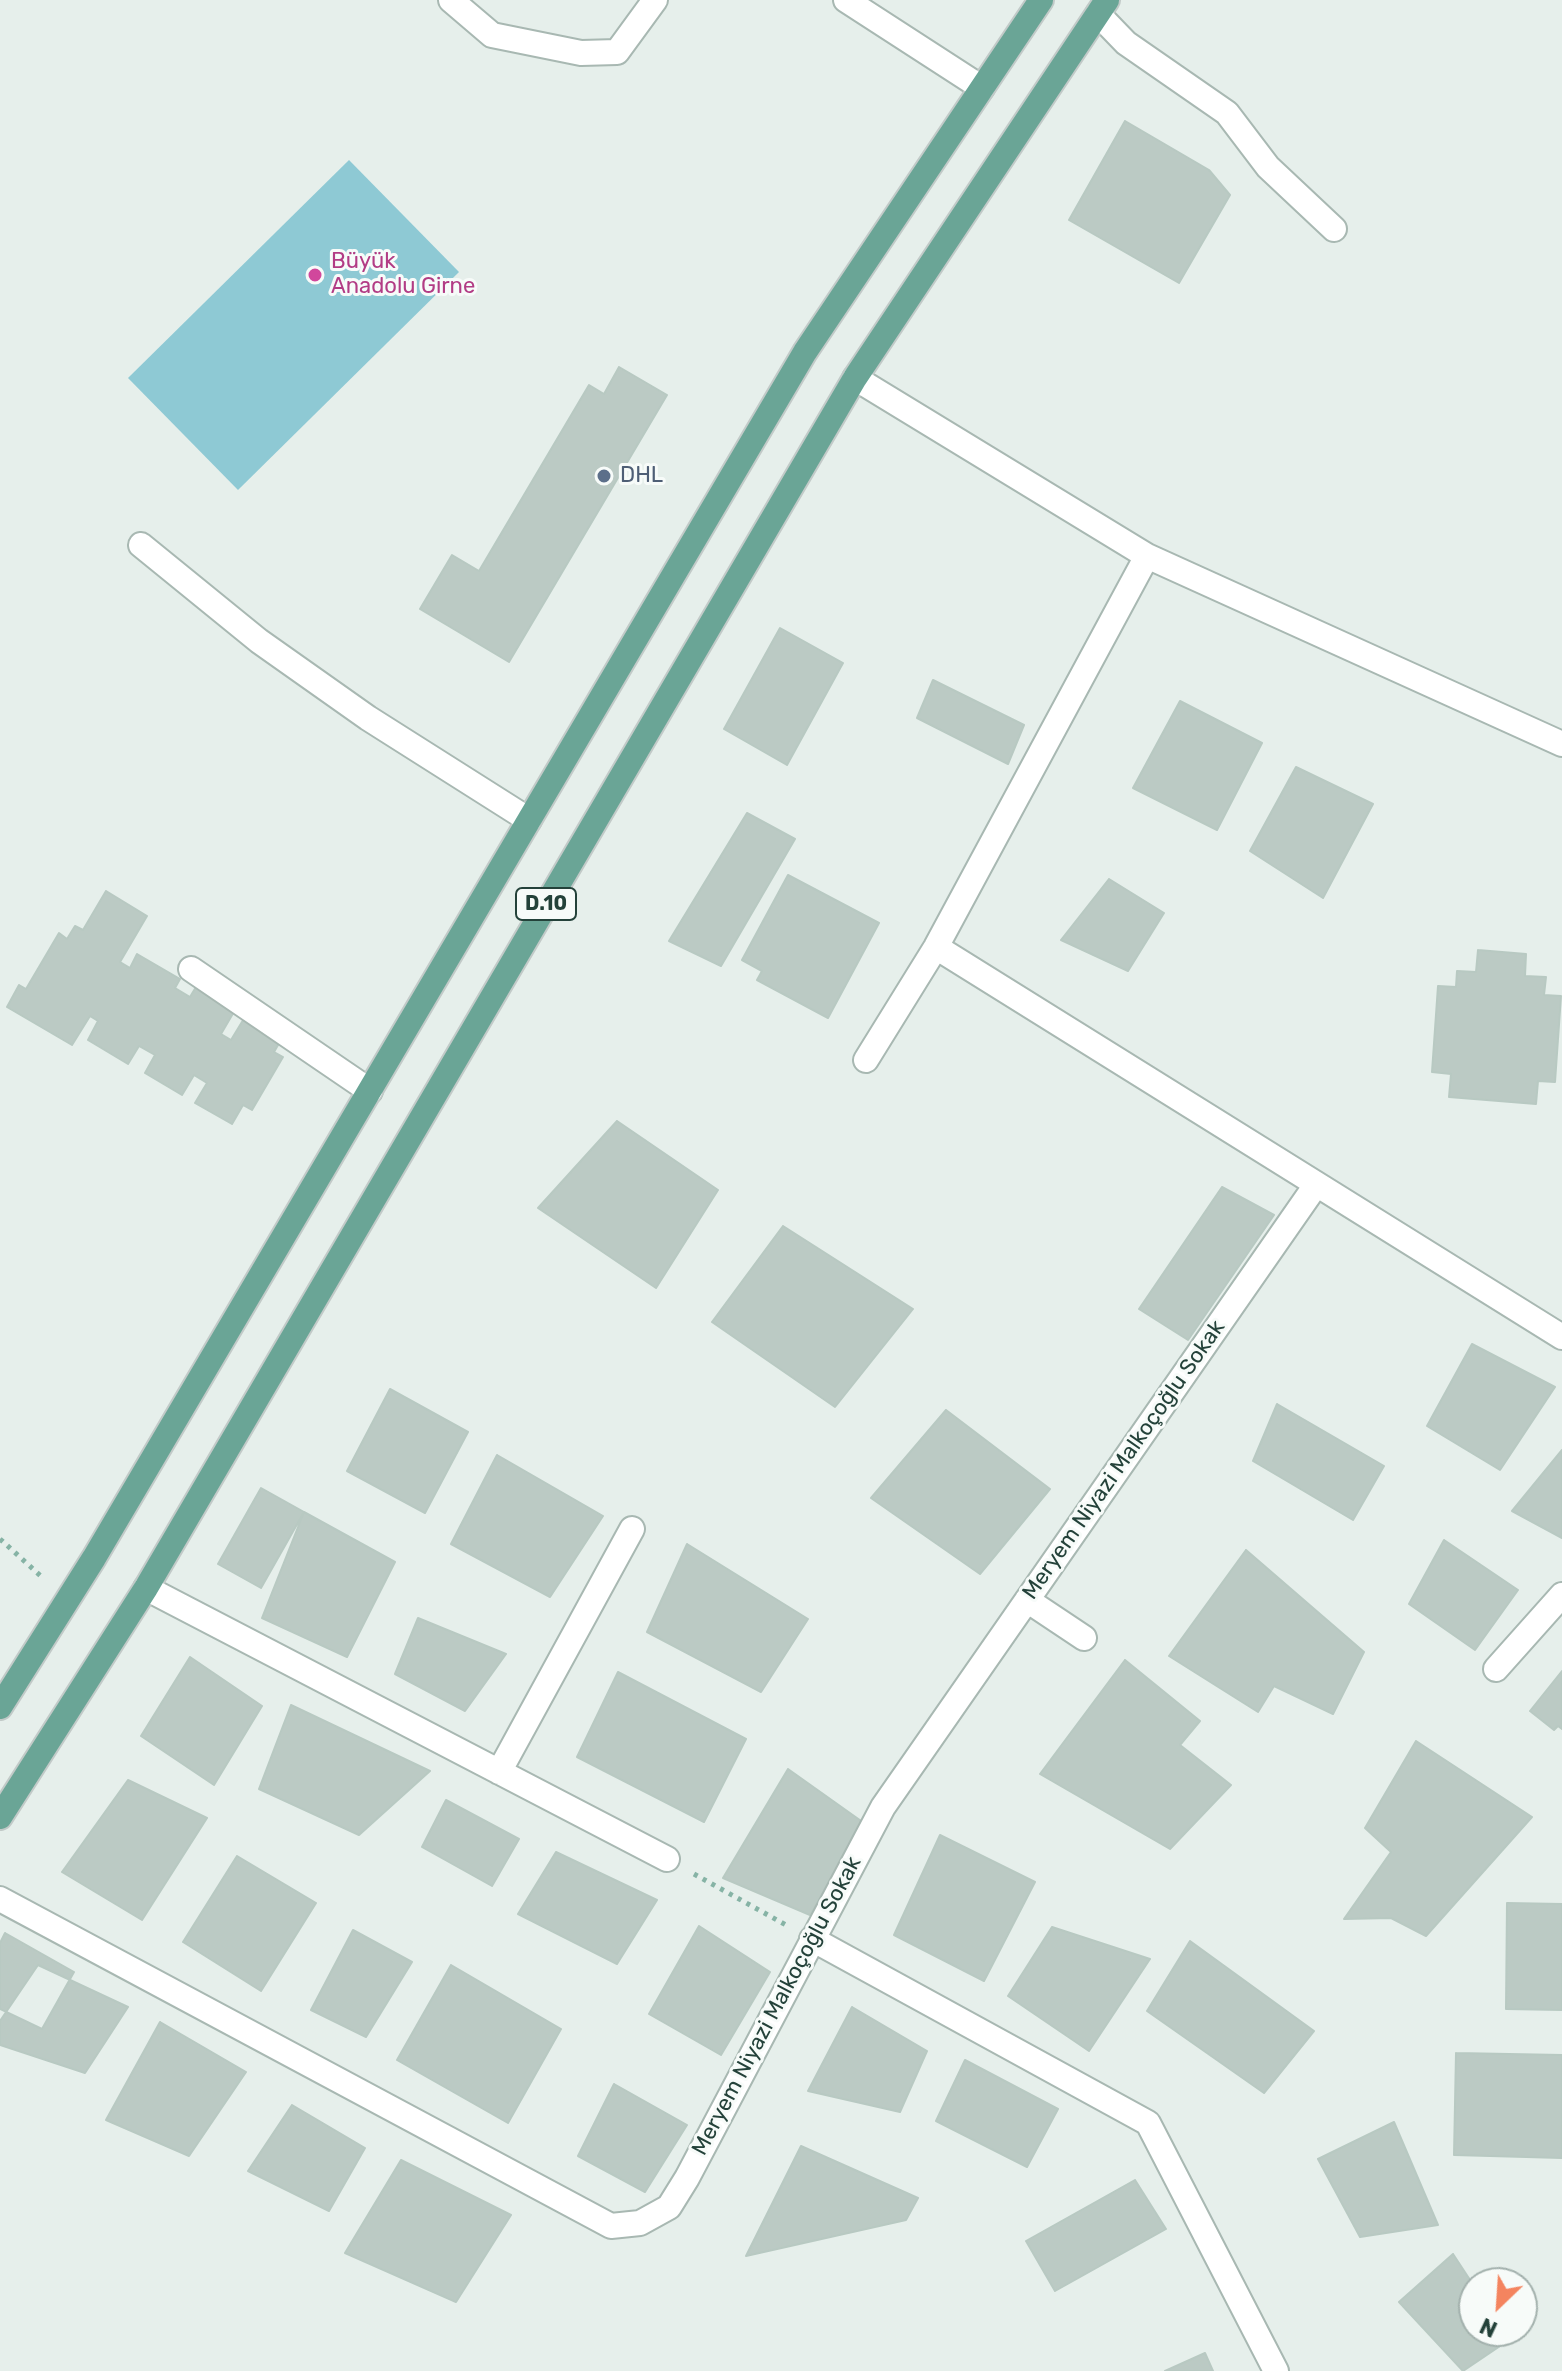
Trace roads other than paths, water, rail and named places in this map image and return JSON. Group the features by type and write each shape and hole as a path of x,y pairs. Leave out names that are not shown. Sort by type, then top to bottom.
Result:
{"main road":[{"name":"D.10","path":"0,1707 68,1600 805,352 1041,0"},
{"name":"D.10","path":"0,1817 146,1588 855,378 1102,7"}],"street":[{"path":"451,0 492,35 581,53 617,52 655,0"},
{"path":"846,0 982,88"},
{"path":"1102,7 1126,43 1227,113 1268,167 1334,229"},
{"path":"855,378 1147,556 1562,744"},
{"path":"141,545 259,641 368,718 529,820"},
{"path":"866,1060 936,947 1147,556"},
{"path":"936,947 1562,1337"},
{"path":"191,969 370,1091"},
{"name":"Meryem Niyazi Malkoçoğlu Sokak","path":"0,1899 611,2226 640,2223 669,2207 883,1807 1316,1185"},
{"path":"499,1772 632,1529"},
{"path":"146,1588 667,1859"},
{"path":"1496,1669 1562,1595"},
{"path":"1027,1600 1084,1638"},
{"path":"812,1939 1148,2123 1276,2371"}],"water":[{"path":"349,160 459,272 238,490 128,378"}],"place":[{"name":"Büyük Anadolu Girne","path":"315,275"},
{"name":"DHL","path":"604,476"}]}
